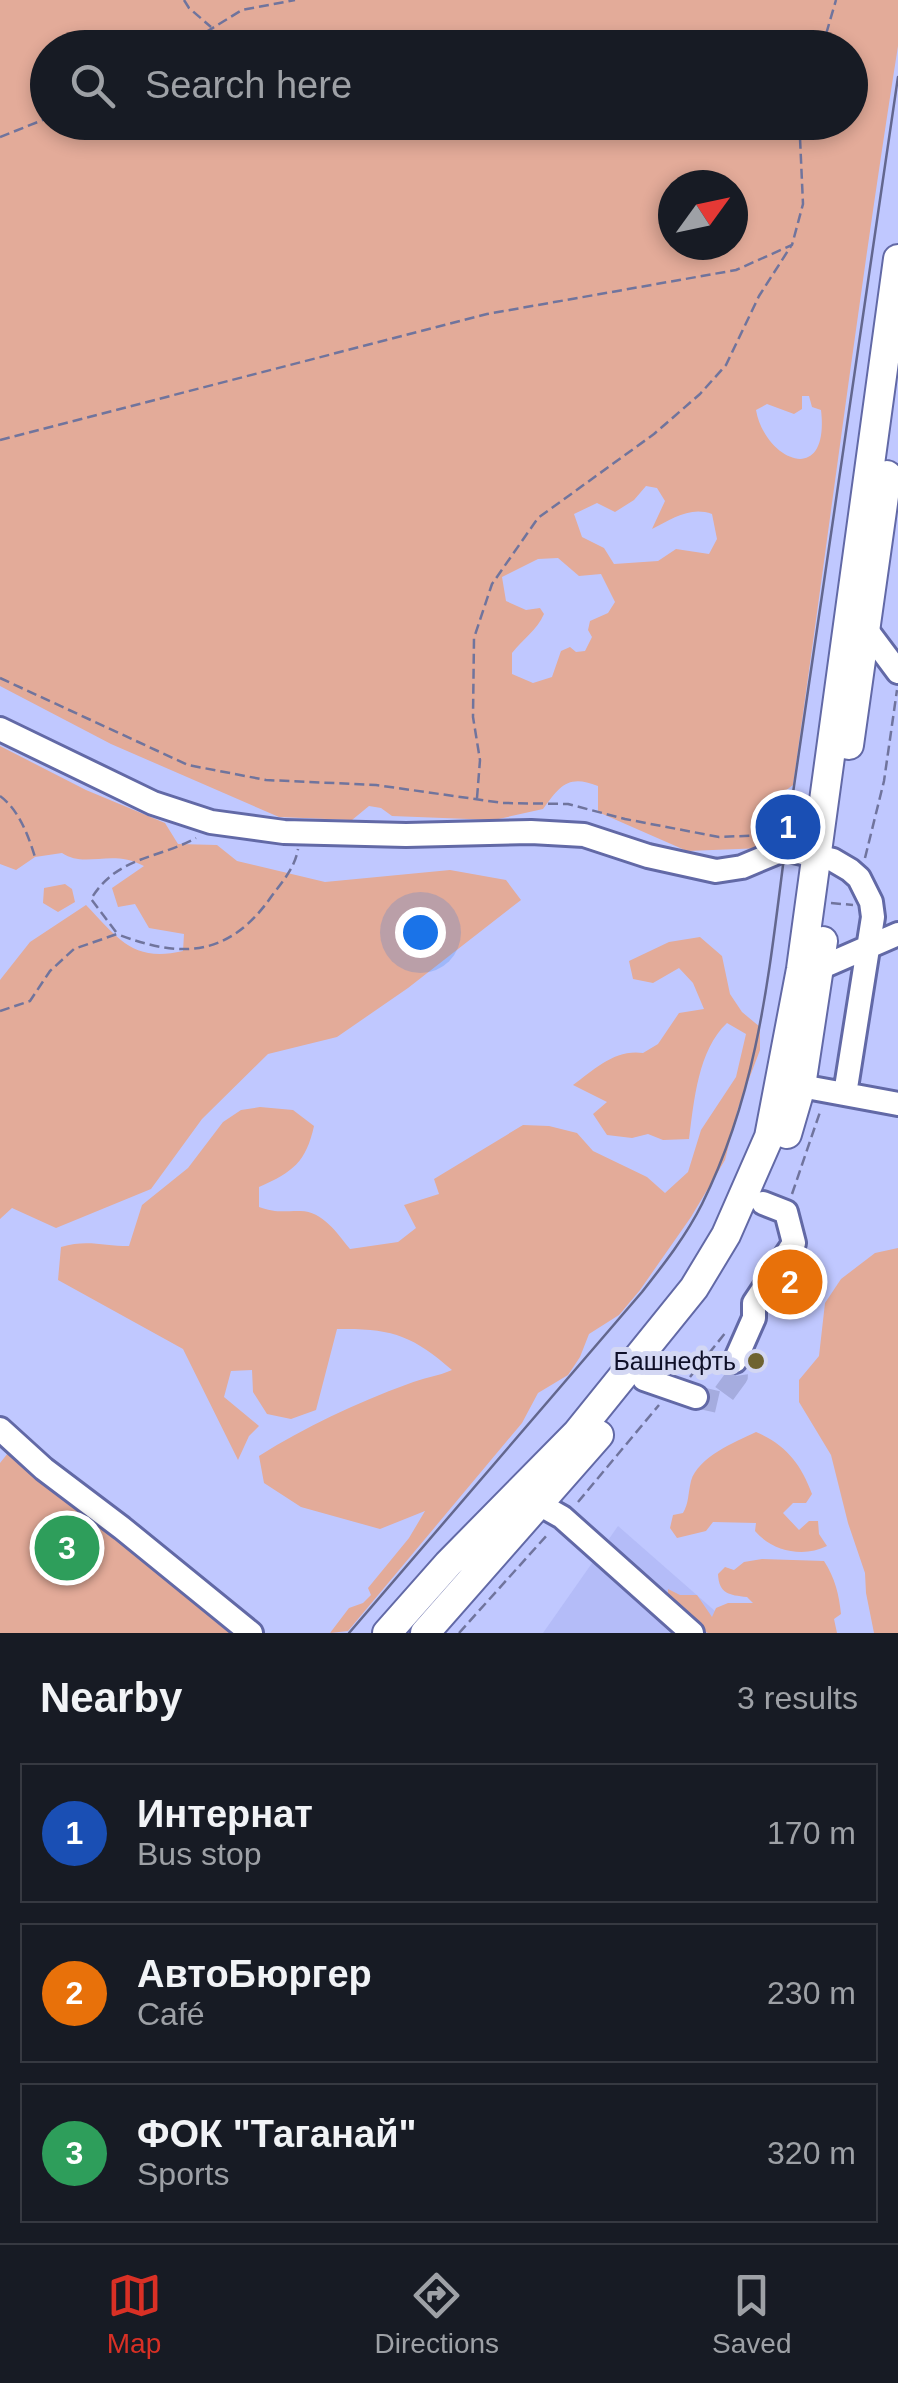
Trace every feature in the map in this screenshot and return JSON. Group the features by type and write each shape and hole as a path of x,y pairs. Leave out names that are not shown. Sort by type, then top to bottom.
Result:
{"main road":[{"path":"425,1633 594,1442 705,1303 763,1203 801,1086 820,968 898,259"},
{"path":"388,1633 448,1564 576,1433 694,1288 751,1184 772,1122 801,969 833,862 866,629 888,542 898,390"}],"street":[{"path":"866,629 898,672"},
{"path":"0,730 153,802 211,822 301,832 584,835 648,856 716,871 742,867 778,850 833,862 859,878 871,902 873,917 844,1094"},
{"path":"820,968 898,934"},
{"path":"801,1086 898,1104"},
{"path":"735,1362 754,1318 754,1302 794,1243 786,1212 763,1203"},
{"path":"644,1379 696,1397"},
{"path":"0,1429 44,1470 250,1633"},
{"path":"537,1503 562,1518 692,1633"}],"path":[{"path":"184,0 212,28"},
{"path":"209,30 242,10 296,0"},
{"path":"827,30 836,0"},
{"path":"0,137 30,125"},
{"path":"477,798 480,760 473,717 474,638 492,584 538,518 654,434 700,394 726,364 759,296 792,245 803,204 800,140"},
{"path":"0,440 487,314 736,270 792,245"},
{"path":"0,678 188,765 266,780 376,785 504,803 568,804 719,837 774,834"},
{"path":"0,796 19,819 35,857"},
{"path":"211,822 191,842 148,854 100,884 91,899 118,934 151,947 189,951 232,937 259,915 296,862 301,832"},
{"path":"0,1011 30,1001 50,971 74,949 118,934"}],"shaded area":[{"path":"0,0 898,0 898,46 793,785 777,797 760,822 765,848 687,851 598,812 598,786 579,781 560,788 543,809 494,820 392,816 369,806 352,820 279,817 111,744 0,686","holes":["802,396 809,396 812,407 821,410 821,434 816,450 807,458 795,458 771,442 756,410 767,404 794,414 802,409","646,486 657,488 665,501 652,529 681,515 712,514 717,539 709,554 676,549 658,561 614,564 604,548 582,537 574,514 597,503 615,512 634,500","558,558 579,576 601,574 615,602 608,613 590,621 588,630 592,637 585,651 576,652 570,647 561,651 552,677 533,683 512,674 512,653 544,614 540,608 526,610 506,601 502,577 538,559"]},
{"path":"0,746 86,790 165,823 178,844 217,845 237,861 325,882 450,870 506,880 521,900 408,988 337,1037 268,1054 202,1119 151,1189 56,1228 12,1208 0,1219 0,980 30,942 86,905 128,945 151,954 183,951 184,934 149,928 135,904 118,907 112,888 144,866 132,861 80,859 62,853 35,857 16,870 0,864"},
{"path":"65,884 72,889 75,902 58,912 43,903 44,888"},
{"path":"700,937 722,956 730,994 742,1012 760,1027 760,1050 738,1108 725,1160 640,1290 619,1315 589,1334 568,1375 538,1393 522,1423 348,1631 330,1633 349,1608 371,1595 368,1588 409,1538 425,1511 380,1529 301,1507 264,1483 259,1456 350,1407 452,1370 400,1336 337,1329 316,1410 291,1419 267,1414 253,1392 252,1370 231,1371 224,1397 259,1426 249,1436 238,1460 183,1349 58,1280 61,1247 87,1243 129,1246 142,1205 188,1168 223,1122 241,1110 260,1107 293,1110 314,1126 307,1149 296,1164 259,1187 259,1207 315,1214 350,1249 398,1242 416,1228 404,1205 439,1194 434,1179 523,1125 577,1133 593,1151 647,1177 665,1193 688,1172 701,1130 736,1077 746,1034 727,1023 717,1034 699,1077 689,1139 607,1135 593,1114 607,1102 573,1085 614,1057 643,1053 658,1044 679,1013 704,1009 693,983 679,968 653,983 633,979 629,961 669,942"},
{"path":"898,1248 898,1633 874,1633 865,1573 831,1455 799,1402 799,1380 819,1356 825,1303 841,1279 875,1253"},
{"path":"756,1432 791,1457 812,1494 806,1503 793,1503 783,1513 799,1530 809,1521 818,1521 819,1534 827,1546 808,1552 779,1548 755,1531 756,1523 713,1522 706,1531 677,1538 670,1528 673,1515 685,1509 691,1481 701,1465 718,1451"},
{"path":"12,1448 238,1633 0,1633 0,1463"},
{"path":"618,1526 740,1633 543,1633"},
{"path":"824,1561 839,1600 841,1614 834,1619 837,1633 708,1633 668,1602 668,1589 680,1595 697,1595 712,1617 716,1608 728,1603 753,1603 747,1597 726,1592 720,1586 718,1574 725,1567 734,1570 744,1562"}],"tunnel":[{"path":"696,1397 718,1402 737,1376 735,1361"}],"tram line":[{"path":"349,1633 666,1260 702,1204 738,1113 769,972 898,77"}],"place":[{"name":"Интернат","path":"788,827"},
{"name":"АвтоБюргер","path":"790,1282"},
{"name":"Башнефть","path":"756,1361"},
{"name":"ФОК \"Таганай\"","path":"67,1548"}]}
